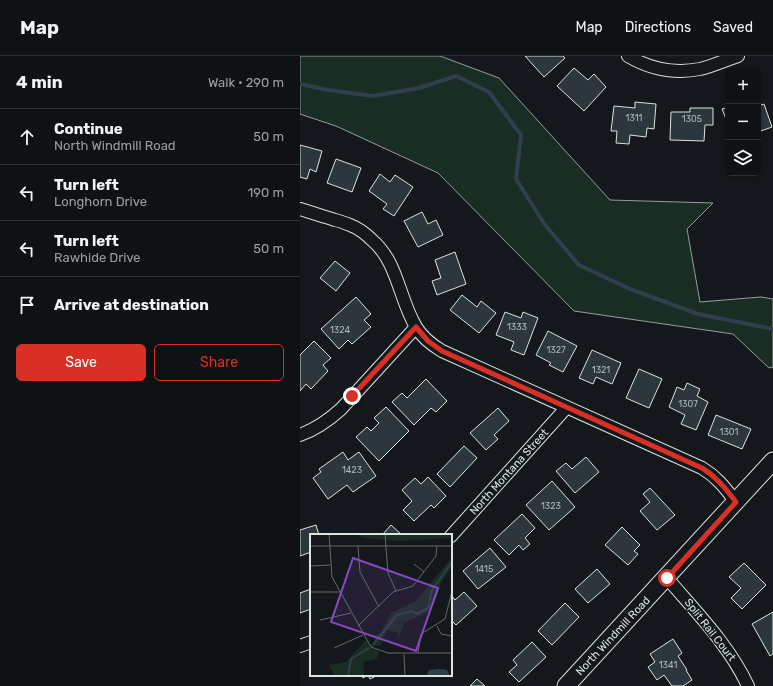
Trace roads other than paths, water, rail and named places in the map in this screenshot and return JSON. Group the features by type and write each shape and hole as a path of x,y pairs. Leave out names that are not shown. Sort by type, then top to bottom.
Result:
{"street":[{"path":"628,56 644,65 654,68 688,71 700,69 738,56"},
{"path":"300,209 350,224 373,240 390,263 409,314 416,327 428,341 442,351 702,468 718,480 736,502"},
{"path":"300,435 320,426 340,410 416,327"},
{"name":"North Montana Street","path":"452,535 567,407"},
{"name":"North Windmill Road","path":"566,686 667,578 773,461"},
{"name":"Split Rail Court","path":"667,578 711,629 738,667 748,686"},
{"path":"300,646 310,642"}],"waterway":[{"path":"300,84 328,90 373,96 419,88 456,76 489,92 521,135 516,179 545,225 579,265 630,289 698,314 773,329"}]}
